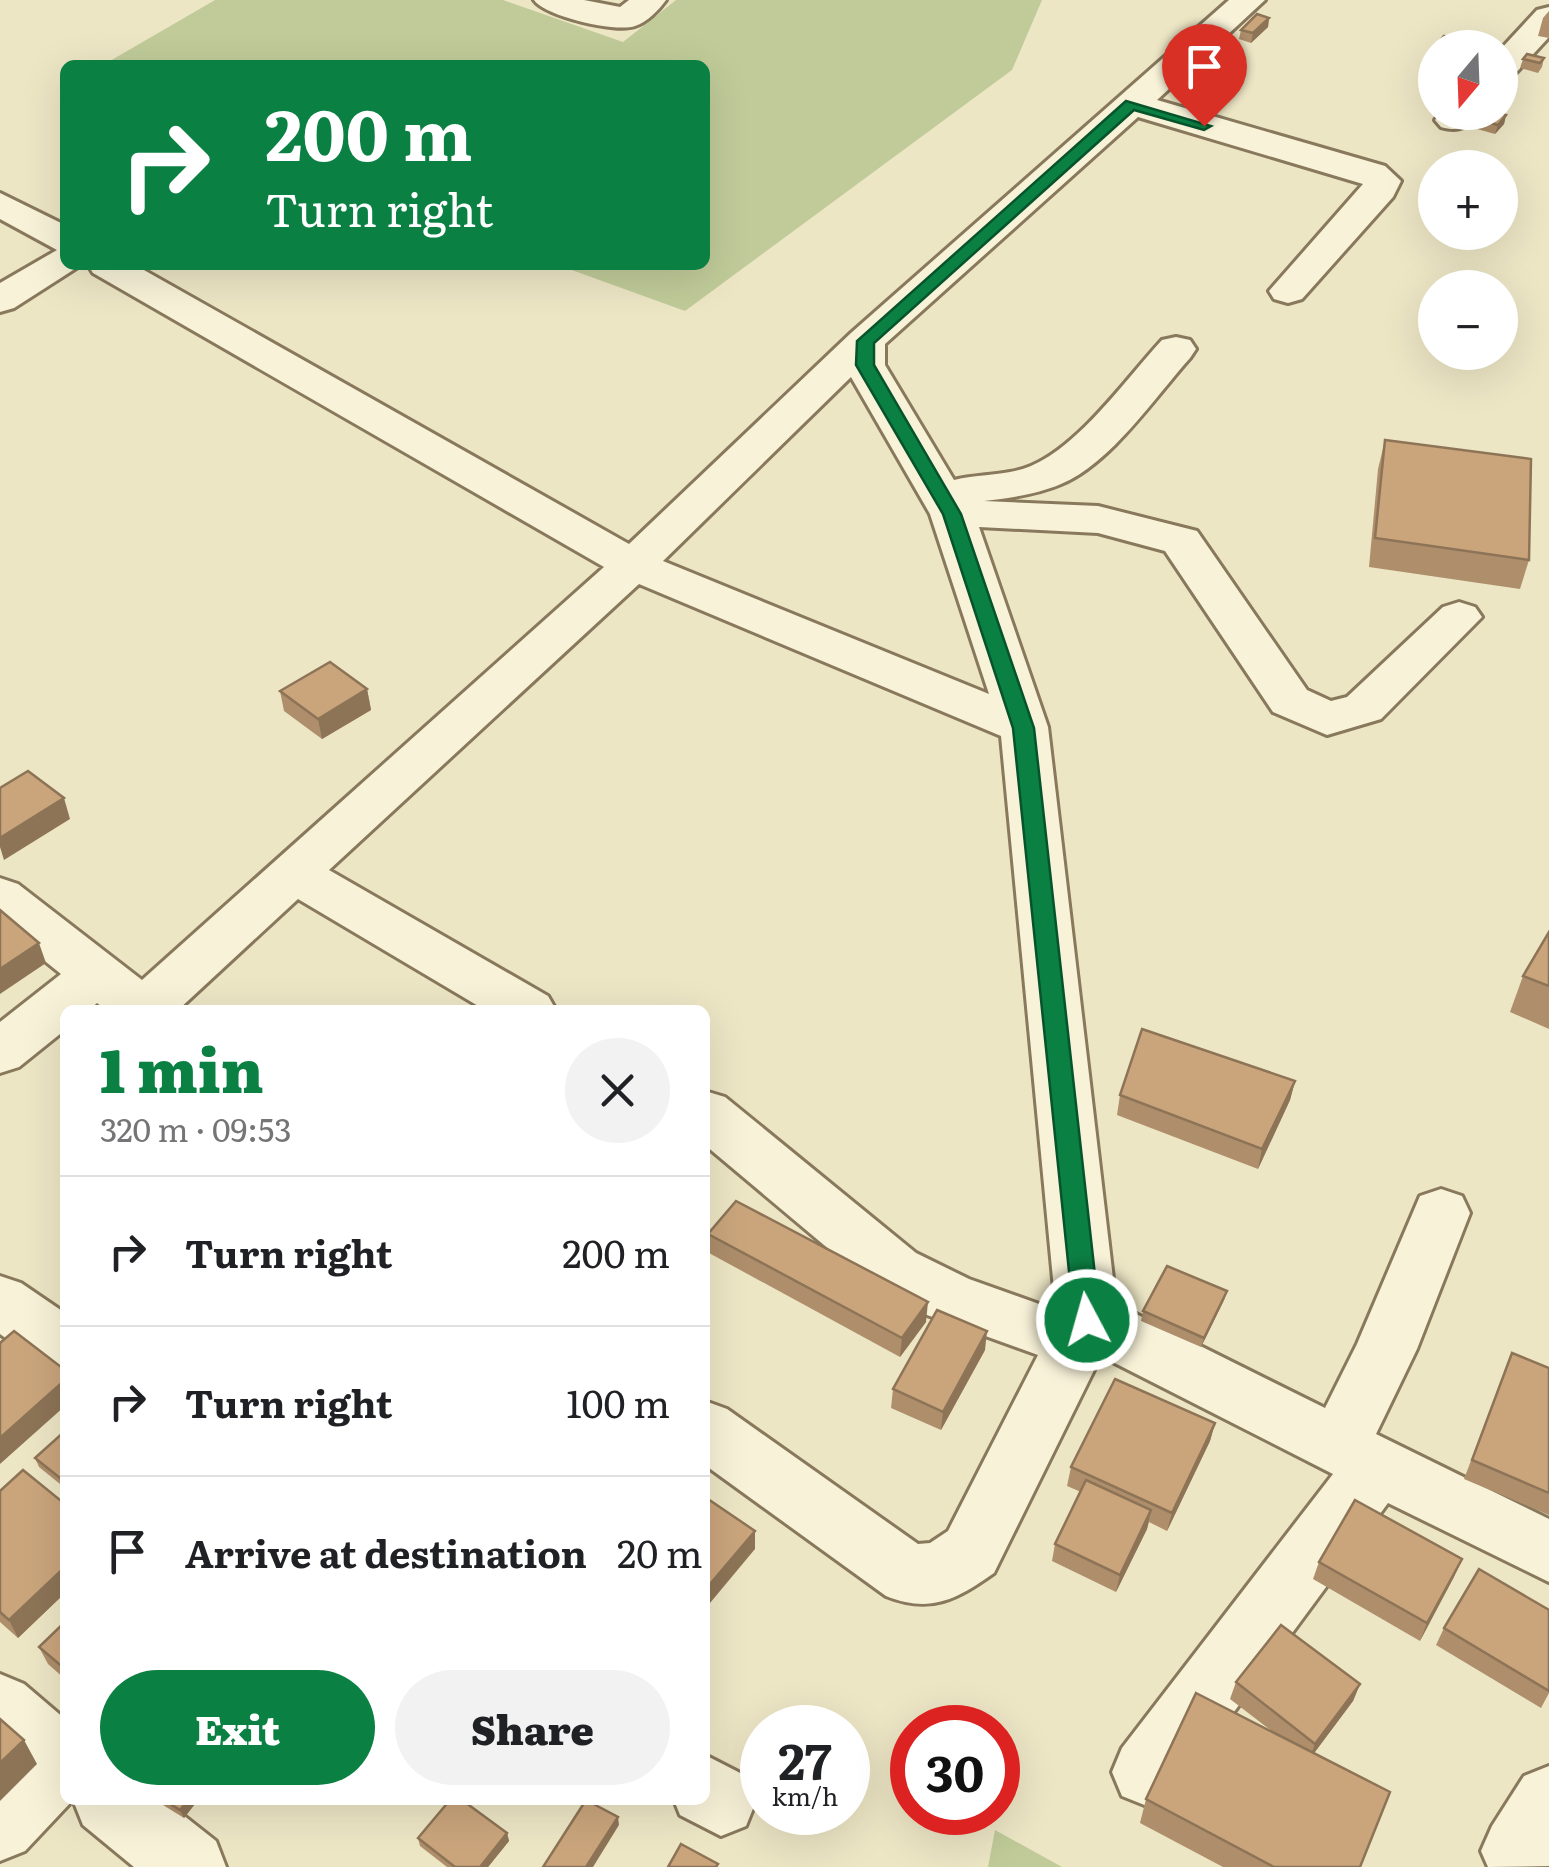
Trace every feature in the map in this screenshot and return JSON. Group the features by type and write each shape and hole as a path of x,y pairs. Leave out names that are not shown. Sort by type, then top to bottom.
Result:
{"street":[{"path":"550,0 597,15 627,18 650,0"},
{"path":"148,1005 633,565 865,341 1249,0"},
{"path":"1518,51 1549,17"},
{"path":"1132,104 1383,180 1380,190 1288,291"},
{"path":"0,204 60,238"},
{"path":"0,300 60,263"},
{"path":"116,270 633,565 1024,728"},
{"path":"710,1433 909,1575 941,1572 972,1552 1082,1331 1024,728 946,504 865,365 865,341"},
{"path":"946,504 1051,474 1075,456 1176,349"},
{"path":"946,504 1152,528 1181,541 1290,701 1327,720 1364,708 1459,617"},
{"path":"293,873 521,1005"},
{"path":"0,897 136,1005"},
{"path":"0,1052 96,975"},
{"path":"710,1117 895,1270 948,1297 1082,1331 1358,1456 1549,1552"},
{"path":"1147,1772 1358,1456 1386,1349 1441,1213"},
{"path":"0,1300 60,1342"},
{"path":"0,1707 60,1758"},
{"path":"0,1826 60,1782"},
{"path":"116,1805 190,1867"}],"green space":[{"path":"215,0 503,0 623,42 676,0 1042,0 1012,70 685,311 572,270 710,270 710,60 112,60"},
{"path":"994,1835 1004,1835 1062,1867 988,1867"}],"building":[{"path":"1257,14 1269,18 1253,33 1241,30"},
{"path":"1527,54 1544,58 1540,63 1523,59"},
{"path":"1385,440 1531,459 1529,560 1375,538"},
{"path":"330,662 367,689 318,719 280,691"},
{"path":"28,771 64,798 0,838 0,788"},
{"path":"0,910 39,943 0,969"},
{"path":"1549,932 1549,986 1523,976"},
{"path":"1142,1029 1295,1081 1262,1149 1120,1095"},
{"path":"736,1201 928,1302 902,1338 710,1232"},
{"path":"1167,1266 1227,1291 1204,1338 1143,1311"},
{"path":"937,1310 987,1331 943,1412 893,1389"},
{"path":"14,1331 60,1366 60,1384 0,1438 0,1343"},
{"path":"1512,1353 1549,1368 1549,1493 1472,1460"},
{"path":"1115,1379 1215,1423 1172,1513 1071,1467"},
{"path":"60,1436 60,1478 35,1458"},
{"path":"23,1470 60,1500 60,1572 9,1620 0,1612 0,1491"},
{"path":"1086,1480 1151,1510 1120,1575 1055,1544"},
{"path":"710,1500 755,1531 710,1584"},
{"path":"1355,1500 1462,1559 1427,1623 1319,1562"},
{"path":"1479,1569 1549,1610 1549,1691 1444,1628"},
{"path":"1281,1625 1360,1684 1315,1744 1236,1682"},
{"path":"60,1627 60,1665 39,1647"},
{"path":"1196,1693 1390,1792 1360,1867 1274,1867 1146,1799"},
{"path":"0,1719 24,1740 0,1763"},
{"path":"446,1805 469,1805 507,1833 480,1867 455,1867 418,1838"},
{"path":"583,1805 595,1805 618,1817 586,1867 543,1867"},
{"path":"681,1844 718,1864 668,1867"}],"route":[{"path":"1087,1320 1024,728 952,514 865,365 865,341 1132,104 1204,126"}]}
